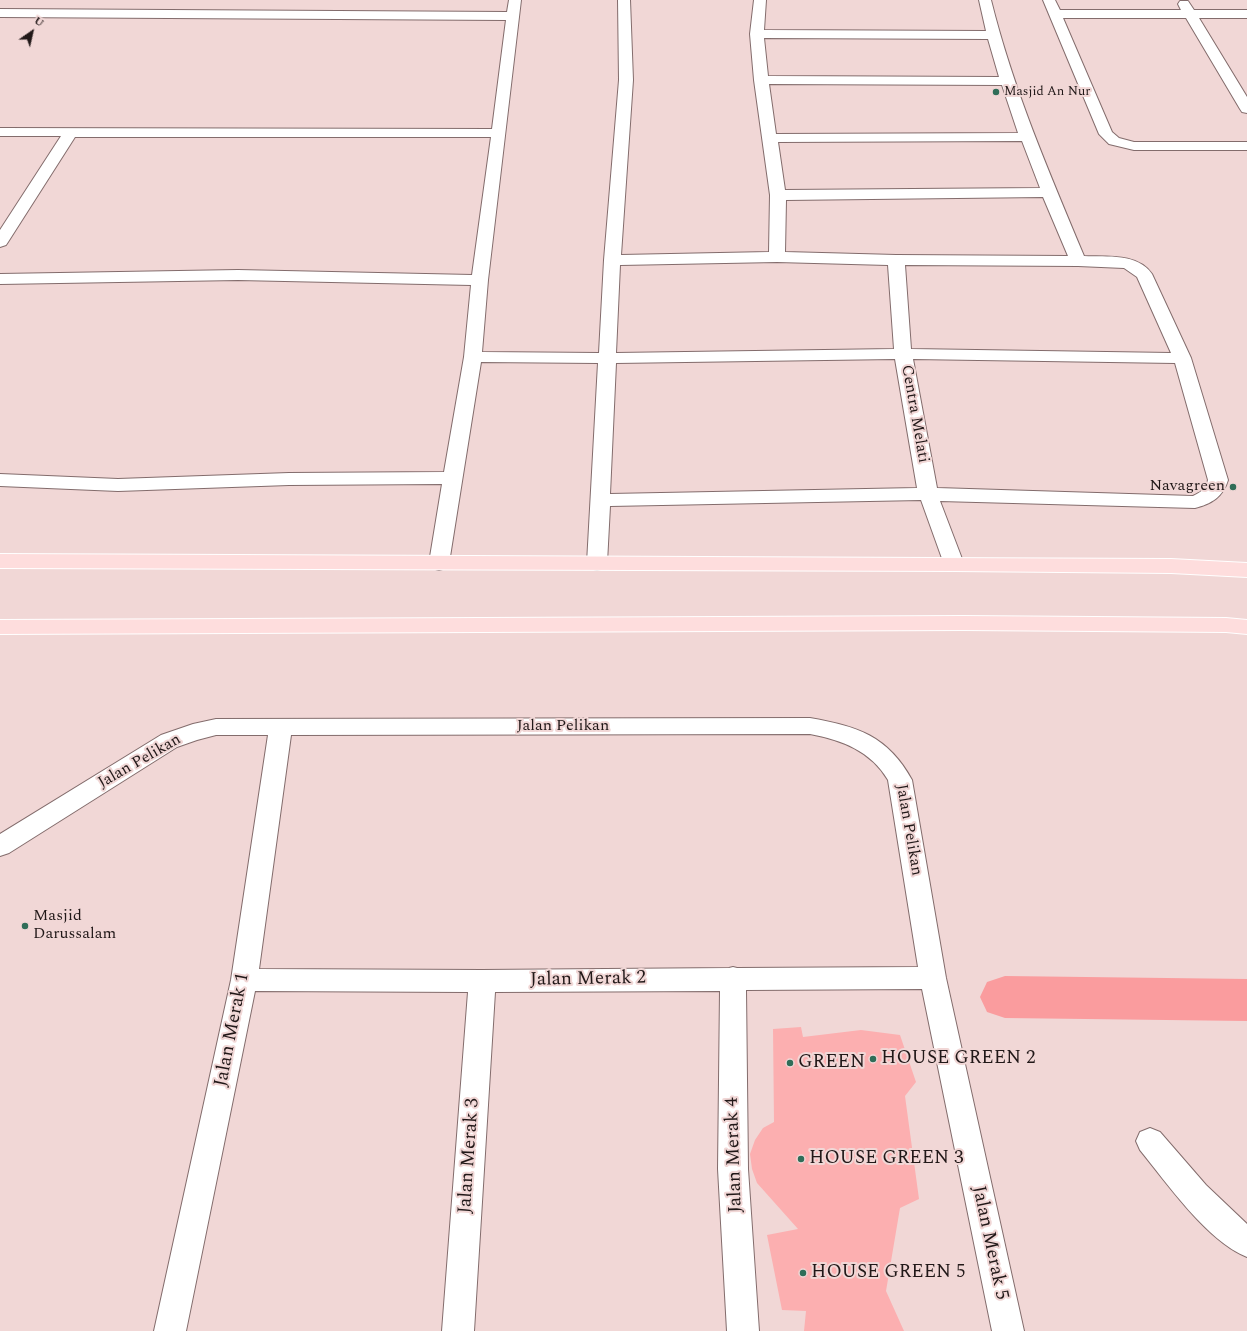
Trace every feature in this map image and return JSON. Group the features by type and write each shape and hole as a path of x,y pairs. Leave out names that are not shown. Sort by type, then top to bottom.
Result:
{"main road":[{"path":"0,561 954,564 1171,566 1247,570"},
{"path":"0,627 963,623 1226,625 1247,627"}],"street":[{"path":"597,563 612,260 626,80 624,0"},
{"path":"760,0 758,34 761,80 771,138 778,195 777,257"},
{"path":"985,0 992,35 1026,137 1078,260"},
{"path":"1049,0 1106,134 1114,141 1134,146 1247,146"},
{"path":"1181,0 1247,109"},
{"path":"0,13 514,8 480,280 473,357 439,563"},
{"path":"1055,14 1247,14"},
{"path":"758,34 992,35"},
{"path":"761,80 1008,81"},
{"path":"0,132 498,133"},
{"path":"0,242 71,132"},
{"path":"771,138 1026,137"},
{"path":"778,195 1050,192"},
{"path":"601,500 928,494 1195,502 1204,499 1216,489 1218,480 1182,358 1144,274 1128,263 1078,260 896,260 777,257 612,260"},
{"name":"Centra Melati","path":"896,260 903,354 928,494 954,564"},
{"path":"0,279 238,275 480,280"},
{"path":"473,357 608,358 903,354 1182,358"},
{"path":"0,480 118,485 289,479 454,478"},
{"name":"Jalan Pelikan","path":"0,846 169,741 193,732 216,727 810,726 833,730 849,735 868,744 885,757 894,768 900,780 933,978 941,1015"},
{"name":"Jalan Merak 1","path":"170,1331 244,980 282,727"},
{"name":"Jalan Merak 2","path":"244,980 482,981 733,978 933,978"},
{"name":"Jalan Merak 4","path":"733,978 733,1169 744,1331"},
{"name":"Jalan Merak 3","path":"458,1331 482,981"},
{"name":"Jalan Merak 5","path":"941,1015 1008,1331"},
{"path":"1150,1141 1206,1205 1236,1234 1247,1242"}],"building":[{"path":"801,1027 803,1037 861,1030 900,1035 916,1082 905,1096 919,1199 900,1208 886,1291 904,1331 804,1331 806,1311 782,1310 767,1235 798,1229 757,1183 752,1169 750,1154 755,1140 763,1128 774,1122 773,1029"}],"waterway":[{"path":"1005,997 1247,1000"}],"place":[{"name":"Masjid An Nur","path":"996,92"},
{"name":"Navagreen","path":"1233,487"},
{"name":"Masjid Darussalam","path":"25,926"},
{"name":"HOUSE GREEN 2","path":"873,1059"},
{"name":"GREEN","path":"790,1063"},
{"name":"HOUSE GREEN 3","path":"801,1159"},
{"name":"HOUSE GREEN 5","path":"803,1273"}]}
